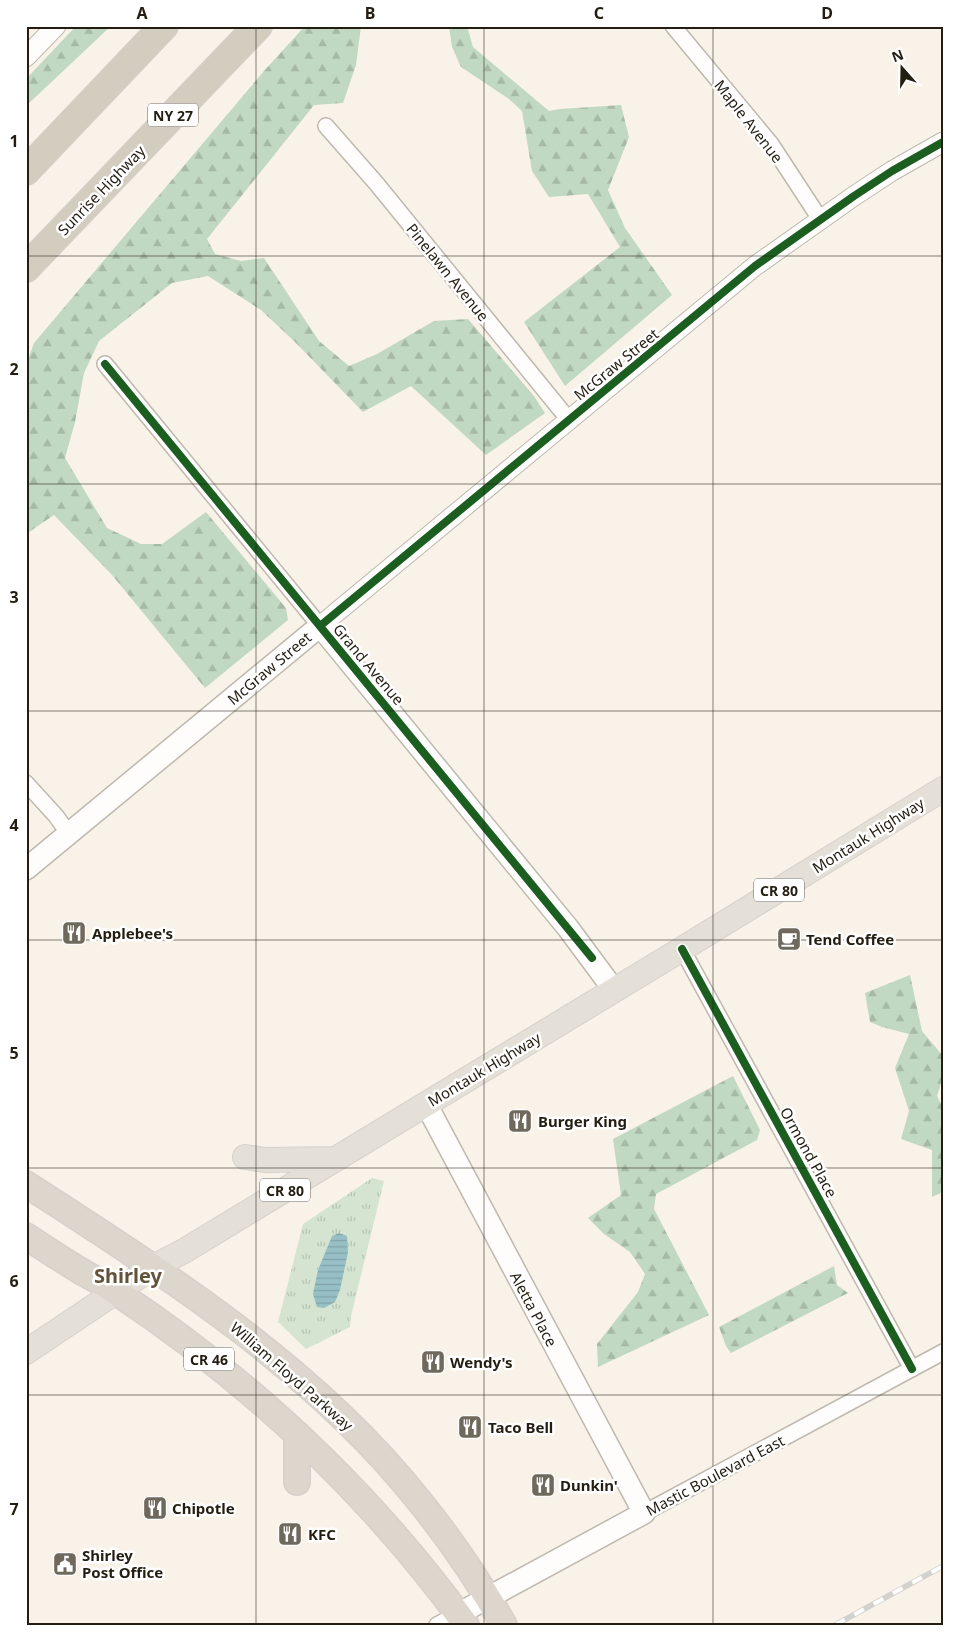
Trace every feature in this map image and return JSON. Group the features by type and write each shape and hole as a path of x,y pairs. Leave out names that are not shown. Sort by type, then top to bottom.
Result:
{"highway":[{"path":"26,171 164,26"},
{"name":"Sunrise Highway","path":"26,268 258,26"},
{"path":"26,284 88,204"},
{"name":"William Floyd Parkway","path":"28,1183 196,1296 309,1387 376,1452 416,1497 458,1552 504,1625"},
{"name":"CR 46","path":"26,1236 71,1266 116,1292 219,1367 297,1434 327,1462 385,1523 454,1621"},
{"path":"297,1434 297,1482"}],"main road":[{"name":"McGraw Street","path":"26,870 320,626"},
{"name":"Grand Avenue","path":"320,626 568,928 614,990"},
{"name":"Montauk Highway","path":"26,1352 152,1267 184,1251 337,1159 943,790"},
{"name":"Aletta Place","path":"426,1104 644,1513"},
{"path":"245,1157 265,1160 337,1159"},
{"name":"Mastic Boulevard East","path":"454,1621 488,1598 644,1513"}],"street":[{"path":"26,57 56,26"},
{"name":"Maple Avenue","path":"673,26 771,144 820,219"},
{"name":"Pinelawn Avenue","path":"326,126 376,183 568,420"},
{"name":"McGraw Street","path":"320,626 756,266 820,219 892,172 943,142"},
{"name":"Grand Avenue","path":"105,364 320,626"},
{"path":"26,783 56,816 69,834"},
{"name":"Ormond Place","path":"682,949 912,1369"},
{"name":"Mastic Boulevard East","path":"644,1513 943,1352"}],"green space":[{"path":"76,26 111,26 26,106 26,79"},
{"path":"305,26 361,26 356,65 343,103 314,105 207,239 215,254 241,261 264,258 319,341 349,366 377,354 434,321 468,319 534,396 545,413 486,455 411,386 363,412 261,310 208,276 172,283 99,341 84,373 75,422 65,458 107,528 141,544 162,544 206,512 286,608 288,620 205,688 112,575 54,515 29,532 26,539 26,365 34,343 264,71"},
{"path":"449,26 467,26 473,47 549,111 621,105 629,137 608,190 625,228 672,295 565,386 524,322 620,247 588,194 549,197 532,171 522,111 509,99 461,67 452,47"},
{"path":"910,975 922,1031 943,1056 943,1077 937,1096 943,1108 943,1192 932,1197 932,1150 901,1139 909,1111 895,1068 909,1034 870,1022 865,993"},
{"path":"733,1076 760,1130 757,1140 656,1194 654,1209 709,1315 598,1367 597,1344 638,1292 645,1274 630,1252 604,1234 588,1218 621,1195 613,1139"},
{"path":"372,1178 384,1181 351,1316 350,1327 306,1349 278,1322 303,1224"},
{"path":"834,1266 837,1285 848,1293 731,1353 726,1346 719,1327"}],"water":[{"path":"339,1233 347,1236 348,1252 340,1290 335,1302 324,1308 317,1307 313,1294 318,1270 332,1236"}],"railway":[{"path":"835,1625 943,1566"}],"cycle path":[{"path":"320,626 755,266 854,196 892,171 943,142"},
{"path":"105,364 592,958"},
{"path":"682,949 912,1369"}],"place":[{"name":"Applebee's","path":"74,933"},
{"name":"Tend Coffee","path":"789,939"},
{"name":"Burger King","path":"520,1121"},
{"name":"Wendy's","path":"433,1362"},
{"name":"Taco Bell","path":"470,1427"},
{"name":"Dunkin'","path":"543,1485"},
{"name":"Chipotle","path":"155,1508"},
{"name":"KFC","path":"290,1534"},
{"name":"Shirley Post Office","path":"65,1564"}],"district":[{"name":"Shirley","path":"128,1275"}]}
